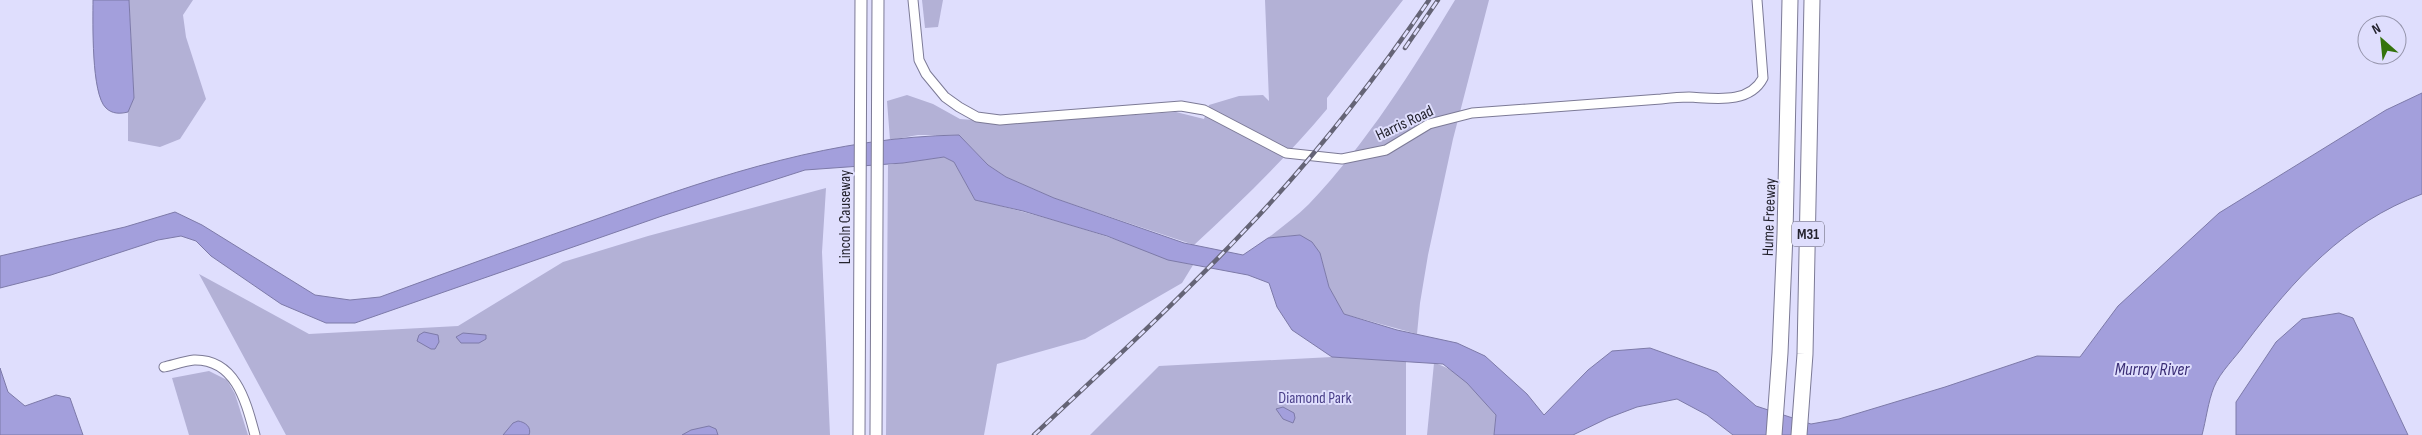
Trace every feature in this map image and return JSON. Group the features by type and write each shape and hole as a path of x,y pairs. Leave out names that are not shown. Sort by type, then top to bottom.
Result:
{"highway":[{"name":"Hume Freeway","path":"1774,433 1785,234 1790,0"},
{"name":"M31","path":"1799,435 1805,354 1812,0"}],"main road":[{"name":"Lincoln Causeway","path":"859,435 861,0"},
{"name":"Lincoln Causeway","path":"876,435 878,0"}],"street":[{"name":"Harris Road","path":"913,0 919,60 926,74 945,97 977,118 1000,120 1158,106 1181,106 1204,110 1286,153 1342,160 1386,150 1429,124 1472,113 1689,97 1714,101 1752,92 1759,86 1763,78 1757,0"},
{"path":"164,367 194,360 215,363 229,371 242,395 255,435"}],"green space":[{"path":"129,0 193,0 183,15 186,37 206,99 180,139 160,147 128,141 128,112 134,98"},
{"path":"922,0 943,0 938,27 925,28"},
{"path":"1265,0 1403,0 1327,98 1327,109 1263,179 1194,245 1054,198 1006,177 988,165 959,135 918,135 890,140 887,101 907,95 933,104 960,119 1017,123 1176,112 1204,119 1209,105 1239,96 1263,95 1269,101"},
{"path":"1455,0 1489,0 1453,139 1428,255 1417,334 1344,314 1329,287 1320,253 1300,235 1268,238 1309,204 1350,156 1388,106"},
{"path":"944,157 954,162 975,200 1073,226 1193,265 1182,283 1085,339 997,364 984,435 886,435 888,165"},
{"path":"826,188 822,252 830,435 286,435 199,274 309,334 458,326 563,262 648,236"},
{"name":"Diamond Park","path":"1332,357 1406,361 1406,435 1090,435 1159,366"},
{"path":"1434,363 1453,371 1476,392 1496,415 1494,435 1427,435"},
{"path":"209,371 227,380 235,394 248,435 189,435 172,378"}],"water":[{"path":"93,0 129,0 134,98 128,112 113,112 106,108 101,100 95,73"},
{"name":"Murray River","path":"2422,93 2422,194 2394,206 2344,237 2302,276 2263,320 2220,376 2212,393 2202,435 1733,435 1707,415 1677,399 1637,407 1608,418 1573,435 1494,435 1496,415 1467,383 1443,364 1332,357 1292,330 1277,307 1269,283 1248,275 1168,260 1107,236 1023,211 975,200 954,162 944,157 903,163 805,170 662,216 355,323 326,323 281,304 211,256 196,241 181,236 158,240 51,275 0,288 0,256 125,227 175,212 202,225 315,295 350,300 380,297 522,245 694,185 737,172 824,150 913,137 959,135 988,165 1006,177 1054,198 1184,243 1243,255 1268,238 1300,235 1312,242 1320,253 1329,287 1344,314 1397,330 1457,343 1485,356 1527,394 1544,415 1588,370 1612,351 1650,348 1717,372 1756,406 1811,424 1839,419 1945,387 2037,356 2080,357 2118,306 2219,213 2386,110"},
{"path":"2339,313 2353,318 2408,435 2236,435 2236,402 2276,342 2302,319"},
{"path":"424,332 438,335 439,342 435,349 431,349 417,341 419,335"},
{"path":"463,333 486,335 486,339 479,343 461,343 456,337"},
{"path":"0,368 8,392 25,406 56,395 70,398 83,435 0,435"},
{"path":"1283,407 1294,413 1293,423 1283,419 1276,409"},
{"path":"518,421 527,425 530,430 529,435 503,435 513,423"},
{"path":"709,426 716,429 718,435 682,435 691,430"}],"railway":[{"path":"1034,435 1168,308 1295,176 1387,60 1429,0"},
{"path":"1405,48 1438,0"}]}
